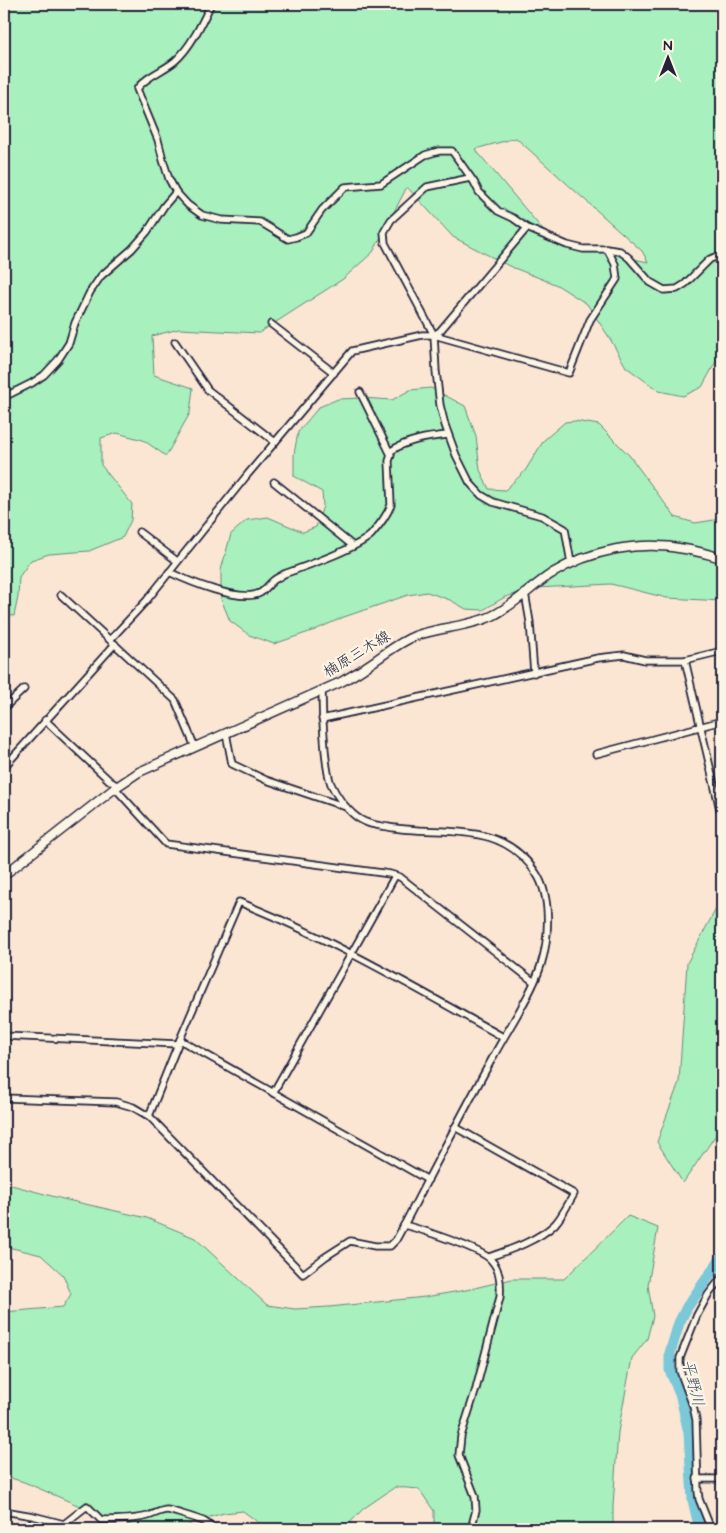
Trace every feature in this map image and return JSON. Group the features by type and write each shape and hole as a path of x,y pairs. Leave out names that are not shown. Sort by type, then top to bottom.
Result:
{"main road":[{"name":"楠原三木線","path":"4,875 116,787 139,772 341,682 406,640 432,631 479,621 494,615 550,575 571,563 602,552 640,546 684,548 722,558"}],"street":[{"path":"211,4 188,46 176,60 144,81 137,89 158,140 169,179 176,192 188,205 202,215 221,220 260,222 288,238 296,237 306,233 322,210 345,187 349,185 381,184 425,155 439,151 452,151 479,192 498,211 513,218 527,228 575,247 620,251 630,258 650,282 664,290 678,289 710,259 722,257"},
{"path":"470,178 427,187 391,220 384,232 385,243 434,335 440,405 456,456 470,483 481,495 493,502 542,516 565,529 571,563"},
{"path":"4,397 44,375 58,360 69,343 75,323 100,276 132,249 176,192"},
{"path":"434,335 440,331 527,228"},
{"path":"4,767 112,642 275,442 352,351 422,335 434,335 569,373 590,320 616,279 615,264 607,249"},
{"path":"271,324 334,373"},
{"path":"175,342 208,390 275,442"},
{"path":"169,572 185,580 224,592 236,595 255,595 262,592 284,574 353,546 371,535 391,505 389,461 391,455 360,392"},
{"path":"390,451 400,444 426,437 448,435"},
{"path":"274,482 353,546"},
{"path":"139,532 177,561"},
{"path":"525,593 530,622 534,673"},
{"path":"61,595 175,700 195,747"},
{"path":"322,719 609,656 624,655 645,660 685,660 722,651"},
{"path":"685,660 722,818"},
{"path":"4,708 24,689"},
{"path":"4,1098 116,1102 133,1107 149,1116 303,1274 350,1241 375,1246 390,1246 396,1240 534,982 541,964 548,908 540,878 529,862 507,844 478,835 456,831 400,830 369,824 353,814 339,798 328,773 322,719 322,690"},
{"path":"45,720 116,787 166,844 390,874 400,877 534,982"},
{"path":"596,754 722,721"},
{"path":"226,732 232,764 266,780 348,808"},
{"path":"273,1092 395,876"},
{"path":"149,1116 240,902 352,952 503,1037"},
{"path":"4,1036 179,1042 273,1092 428,1180"},
{"path":"456,1127 574,1194 561,1216 547,1230 525,1243 489,1257"},
{"path":"404,1225 489,1257 494,1263 498,1274 500,1297 476,1390 461,1436 459,1455 475,1496 476,1510 471,1529"},
{"path":"711,1529 699,1499 696,1420 680,1370 680,1358 697,1314 708,1295 722,1277"},
{"path":"697,1479 722,1480"},
{"path":"4,1511 64,1524 87,1506 101,1520 126,1520 173,1510 184,1516 205,1522 214,1529"}],"green space":[{"path":"4,4 722,4 722,357 719,356 702,387 683,396 659,391 626,367 587,304 557,285 509,266 453,237 407,187 373,252 343,279 259,333 179,329 152,336 154,375 193,388 190,413 166,456 143,440 117,433 101,438 101,465 132,504 131,520 123,537 89,551 49,554 31,560 19,577 18,597 14,616 4,615","holes":["516,138 642,251 648,262 553,242 475,149"]},
{"path":"431,388 465,406 476,436 480,470 489,489 505,490 525,471 544,440 565,422 575,421 599,425 629,455 675,517 695,523 714,520 722,515 722,601 667,598 611,584 536,588 505,597 483,610 466,609 450,600 427,592 408,595 274,644 249,635 230,621 221,599 221,570 231,534 247,520 268,517 303,532 316,527 323,506 322,492 294,476 294,454 298,432 319,407 338,399 392,400 410,390"},
{"path":"722,905 722,1126 683,1183 657,1142 679,1082 687,963 717,907"},
{"path":"4,1183 63,1199 147,1218 195,1238 267,1305 295,1309 425,1297 512,1279 564,1279 628,1216 658,1228 648,1285 653,1316 647,1339 632,1358 618,1432 613,1529 434,1529 434,1511 419,1489 395,1487 363,1509 344,1529 267,1529 243,1511 224,1513 193,1522 183,1529 140,1529 96,1513 24,1482 4,1476 4,1312 63,1307 71,1294 63,1275 41,1255 4,1246"}],"waterway":[{"name":"平野川","path":"703,1529 698,1521 693,1500 689,1433 681,1397 670,1370 670,1353 679,1323 687,1307 722,1257"}]}
